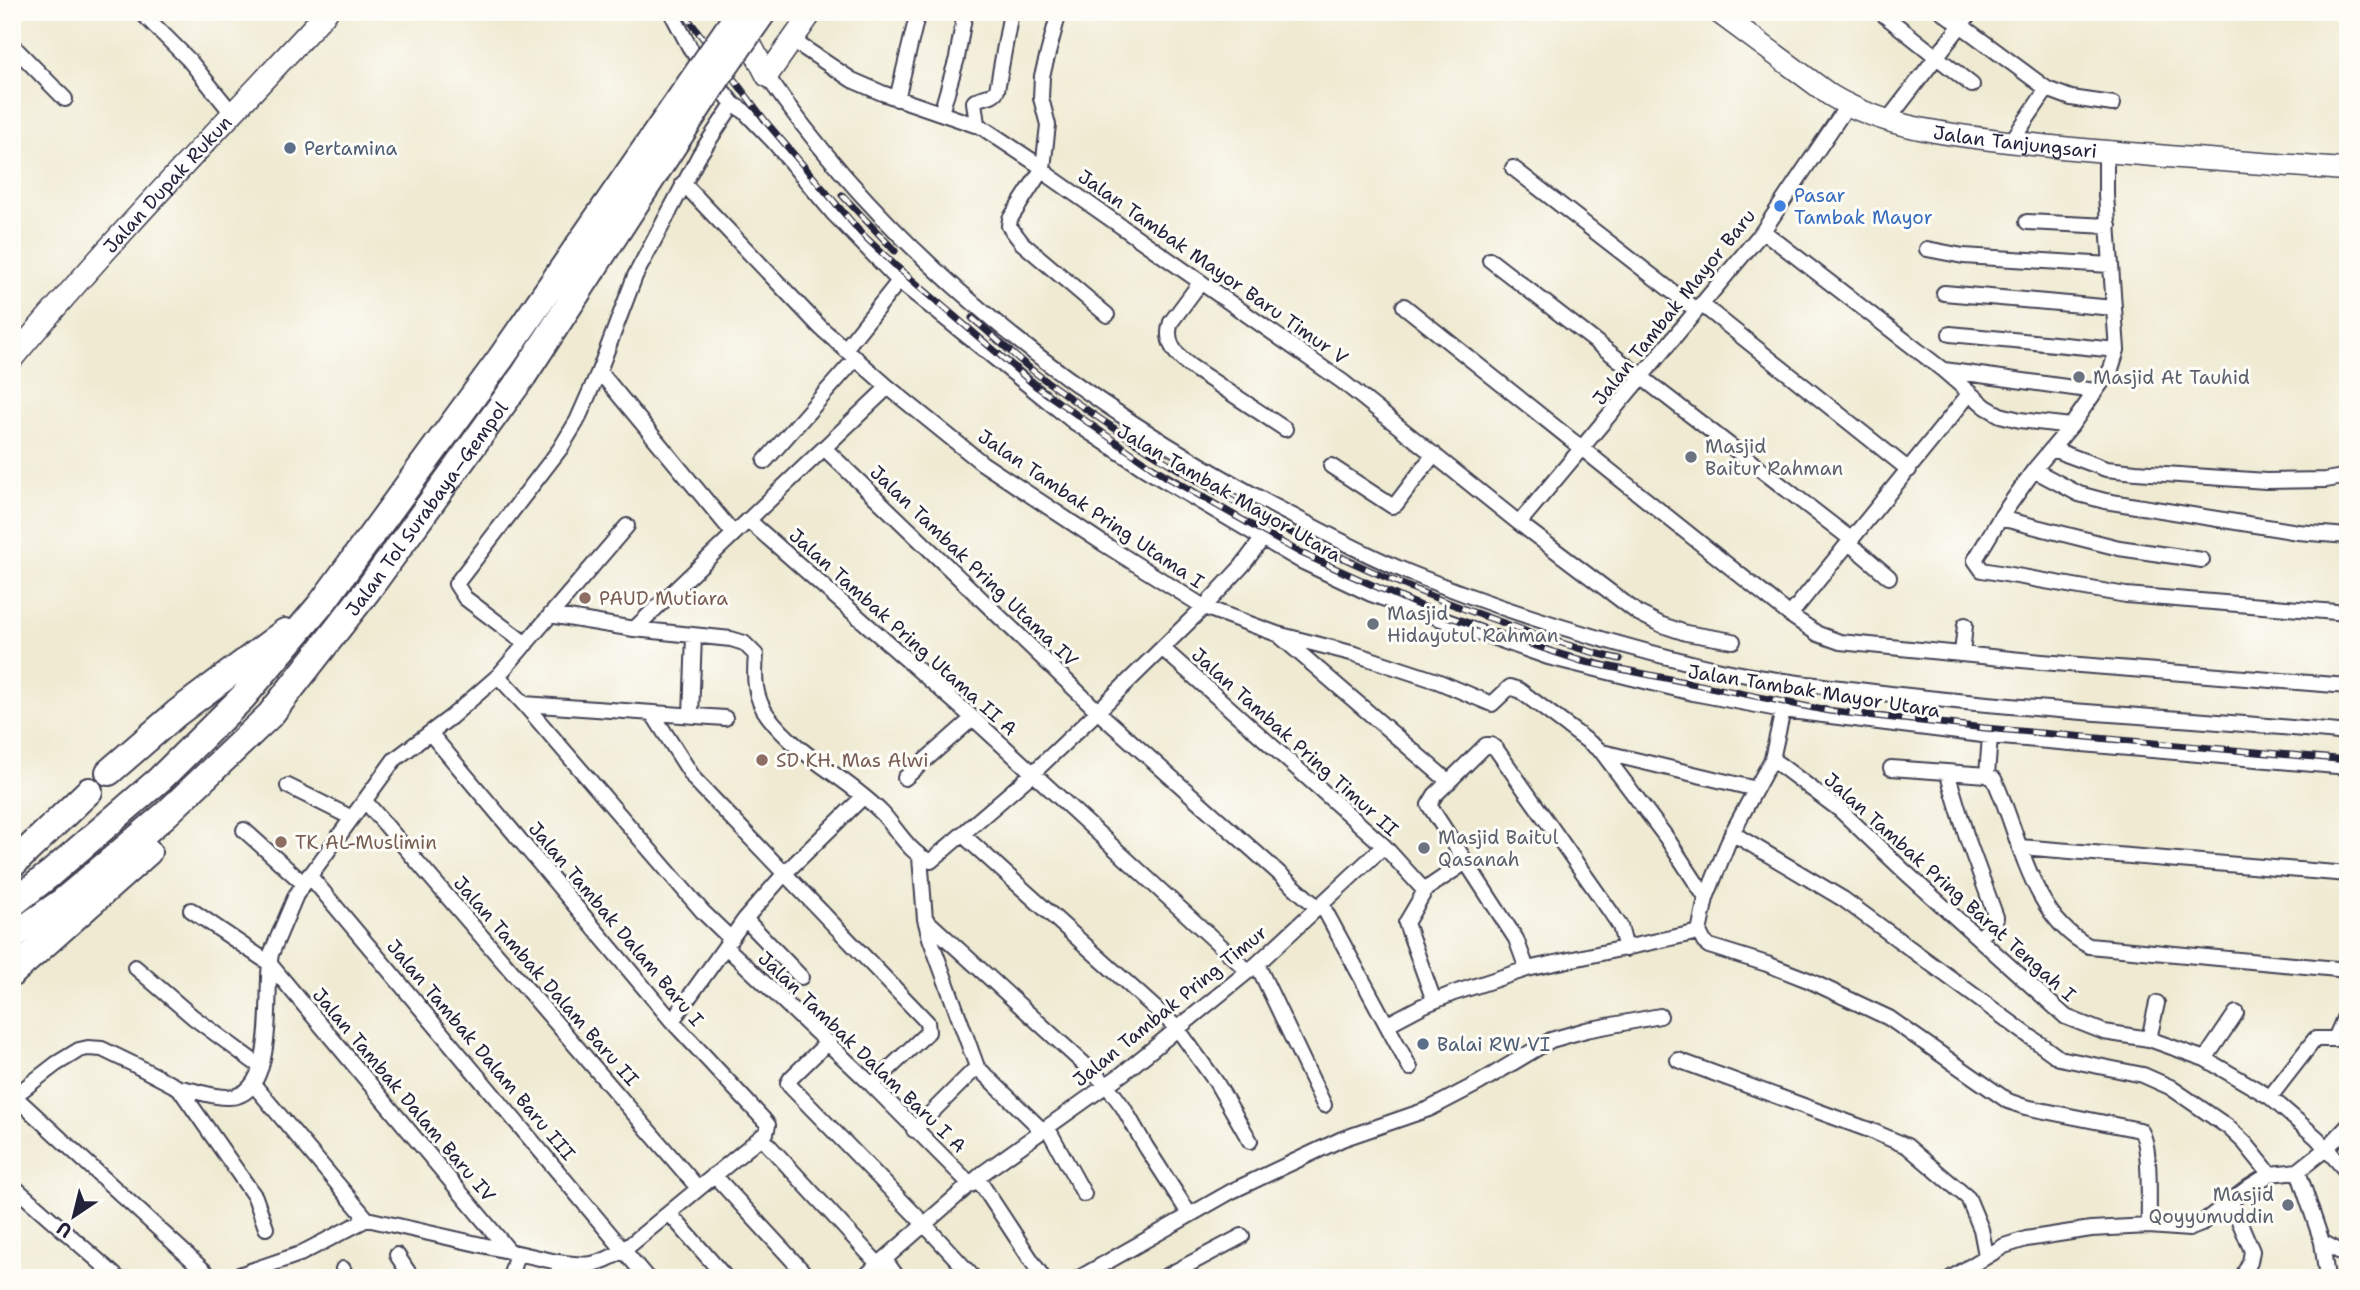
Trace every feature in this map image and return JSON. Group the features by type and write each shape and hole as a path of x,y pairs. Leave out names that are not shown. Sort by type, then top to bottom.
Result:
{"highway":[{"name":"Jalan Tol Surabaya–Gempol","path":"12,904 160,779 243,697 322,603 501,358 740,12"},
{"name":"Jalan Tol Surabaya–Gempol","path":"12,937 62,902 165,815 270,715 367,591 523,376 763,12"},
{"path":"109,772 177,713 322,603"},
{"path":"12,973 174,828 220,778 270,715"},
{"path":"12,865 89,792"}],"main road":[{"name":"Jalan Dupak Rukun","path":"12,359 232,113 288,57 327,12"},
{"path":"734,12 767,76 812,12"},
{"name":"Jalan Tanjungsari","path":"1718,12 1847,106 1887,121 1945,134 2105,153 2348,170"}],"street":[{"path":"141,12 189,60 232,113"},
{"name":"Jalan Tambak Mayor Utara","path":"671,12 690,48 733,104 744,111 774,142 832,213 899,281 1074,422 1145,469 1301,561 1371,594 1548,657 1693,693 1783,709 1990,736 2348,767"},
{"path":"897,99 918,12"},
{"path":"941,113 957,58 965,12"},
{"path":"976,124 974,102 992,95 997,90 1011,12"},
{"path":"1059,12 1042,76 1041,98 1048,125 1043,168 1010,219 1009,226 1022,243 1107,315"},
{"path":"1943,12 2046,89 2071,98 2113,104"},
{"path":"1887,121 1971,12"},
{"path":"1884,15 1972,85"},
{"name":"Jalan Tambak Mayor Baru Timur V","path":"792,40 852,80 897,99 976,124 1043,168 1048,175 1343,382 1519,523 1644,617 1686,633 1732,641"},
{"path":"12,45 65,99"},
{"path":"767,76 812,139 852,185 918,254 1002,327 1093,395 1173,449 1252,495 1362,552 1409,573 1508,611 1610,642 1698,665 1800,683 1935,700 2348,733"},
{"path":"2011,142 2046,89"},
{"path":"526,645 464,598 456,584 560,449 577,421 635,276 683,183 733,104"},
{"name":"Jalan Tambak Mayor Baru","path":"1519,523 1763,231 1847,106"},
{"path":"2105,153 2117,350 2111,369 2071,426 2034,470 2000,518 1975,560 1982,570 2126,595 2348,613"},
{"path":"1513,168 1909,470"},
{"name":"Jalan Tambak Pring Utama I","path":"683,183 821,328 888,387 982,463 1204,607 1277,634"},
{"path":"2027,222 2109,226"},
{"path":"1763,231 2000,415 2071,426"},
{"path":"1927,249 1976,257 2110,265"},
{"path":"1490,260 1850,541 1889,577"},
{"path":"765,461 850,354 899,281"},
{"path":"1200,283 1171,322 1171,346 1190,366 1285,429"},
{"path":"1944,293 2114,308"},
{"path":"1404,306 1790,615 1818,634 1840,642 1962,654 2348,686"},
{"path":"1950,334 2117,350"},
{"path":"1943,370 2095,391"},
{"path":"599,371 733,533"},
{"path":"634,629 888,387"},
{"path":"1790,615 1970,393"},
{"name":"Jalan Tambak Pring Utama IV","path":"824,448 1098,711 1320,907 1388,1024 1410,1068"},
{"path":"2052,449 2106,468 2136,472 2266,481 2326,480 2348,476"},
{"path":"1331,466 1392,506 1396,505 1434,454"},
{"path":"2034,470 2079,494 2105,501 2298,532 2348,536"},
{"path":"2000,518 2106,545 2202,560"},
{"name":"Jalan Tambak Pring Utama II A","path":"748,520 1253,967"},
{"path":"212,1278 13,1097 68,1055 88,1048 102,1049 179,1088 228,1097 239,1095 254,1084 261,1067 268,1018 269,963 296,895 394,760 498,676 626,526"},
{"path":"550,615 634,629 730,639 752,649 756,655 756,689 767,715 792,743 883,814 920,857 928,860 935,859 963,835 1098,711 1204,607 1242,566 1263,538"},
{"path":"1962,654 1965,625"},
{"path":"1277,634 1355,653 1437,681 1492,704 1506,689 1513,688 1602,752 1666,837 1706,898"},
{"path":"1277,634 1449,782"},
{"path":"691,715 694,636"},
{"name":"Jalan Tambak Pring Timur II","path":"1162,648 1384,846 1426,889"},
{"name":"Jalan Tambak Dalam Baru I A","path":"498,676 729,943 914,1130 975,1182 1043,1278"},
{"path":"524,704 725,718"},
{"path":"1783,709 1772,759 1732,832 1706,898 1699,932 1704,942 1808,980 1889,1018 2008,1101 2025,1107 2140,1130 2146,1140 2149,1226"},
{"path":"652,713 695,780 929,1024 928,1032 872,1085"},
{"path":"905,778 973,718"},
{"name":"Jalan Tambak Dalam Baru I","path":"430,733 672,1021 764,1120 768,1125 762,1138"},
{"path":"1987,775 1990,736"},
{"path":"1527,969 1516,939 1429,805 1486,745 1496,749 1610,911 1620,926 1626,949"},
{"path":"1602,752 1756,789"},
{"name":"Jalan Tambak Pring Barat Tengah I","path":"1772,759 1840,810 2066,1017 2104,1032 2149,1039 2205,1059 2270,1097 2327,1148 2348,1173"},
{"path":"1891,768 1987,775 1996,783 2042,898 2054,917 2075,938 2090,946 2348,970"},
{"path":"1947,772 1966,838 1996,918 1995,923 1979,938"},
{"path":"288,786 352,818"},
{"path":"672,1021 745,919 785,873 863,797"},
{"name":"Jalan Tambak Dalam Baru II","path":"365,801 698,1188"},
{"name":"Jalan Tambak Dalam Baru III","path":"244,830 307,880 647,1278"},
{"path":"1732,832 1843,899 2059,1058 2143,1075 2180,1094 2228,1127 2270,1174"},
{"path":"963,835 1177,1028 1216,1082 1250,1141"},
{"name":"Jalan Tambak Pring Timur","path":"863,1278 975,1182 1044,1128 1150,1052 1253,967 1384,846"},
{"path":"2020,847 2348,874"},
{"path":"920,857 925,919 937,961 978,1067 1044,1128 1084,1194"},
{"path":"1434,1001 1406,923 1426,889 1466,862"},
{"name":"Jalan Tambak Dalam Baru IV","path":"191,910 269,963 513,1252"},
{"path":"745,919 801,977"},
{"path":"925,919 1106,1084 1190,1215"},
{"path":"1388,1024 1434,1001 1527,969 1699,932"},
{"path":"135,967 193,1017 261,1067"},
{"path":"1253,967 1324,1105"},
{"path":"2149,1039 2157,1003"},
{"path":"2270,1097 2315,1039 2335,1040 2348,1009"},
{"path":"2205,1059 2236,1013"},
{"path":"1079,1278 1233,1191 1323,1147 1429,1109 1551,1040 1586,1030 1660,1016"},
{"path":"828,1042 788,1083 974,1278"},
{"path":"1678,1059 1907,1146 1968,1198 1981,1229 1986,1255"},
{"path":"914,1130 978,1067"},
{"path":"254,1084 367,1219 557,1262 588,1266 607,1261 624,1250 762,1138 898,1278"},
{"path":"179,1088 255,1197 266,1228"},
{"path":"1951,1278 1986,1255 2026,1239 2091,1229 2149,1226 2189,1229 2199,1225 2249,1186 2270,1174 2298,1171 2327,1148 2348,1126"},
{"path":"2298,1171 2322,1242 2326,1278"},
{"path":"714,1175 809,1278"},
{"path":"12,1185 118,1278"},
{"path":"2231,1202 2252,1251 2242,1278"},
{"path":"669,1213 726,1278"},
{"path":"230,1278 300,1254 367,1219"},
{"path":"1163,1278 1242,1236"},
{"path":"2322,1242 2348,1256"},
{"path":"510,1278 513,1252"},
{"path":"397,1255 412,1278"},
{"path":"557,1262 562,1278"}],"railway":[{"path":"683,12 767,123 861,233 1037,387 1165,476 1299,552 1359,579 1432,611 1581,661 1829,711 1985,728 2348,760"},
{"path":"842,195 895,251"},
{"path":"972,318 1035,373 1097,417 1206,486 1262,517 1320,547 1438,599 1558,642 1620,659"}],"place":[{"name":"Pertamina","path":"290,148"},
{"name":"Pasar Tambak Mayor","path":"1780,206"},
{"name":"Masjid At Tauhid","path":"2079,377"},
{"name":"Masjid Baitur Rahman","path":"1691,457"},
{"name":"PAUD Mutiara","path":"585,598"},
{"name":"Masjid Hidayutul Rahman","path":"1373,624"},
{"name":"SD KH. Mas Alwi","path":"762,760"},
{"name":"TK AL-Muslimin","path":"281,842"},
{"name":"Masjid Baitul Qasanah","path":"1424,848"},
{"name":"Balai RW VI","path":"1423,1044"},
{"name":"Masjid Qoyyumuddin","path":"2288,1205"}]}
